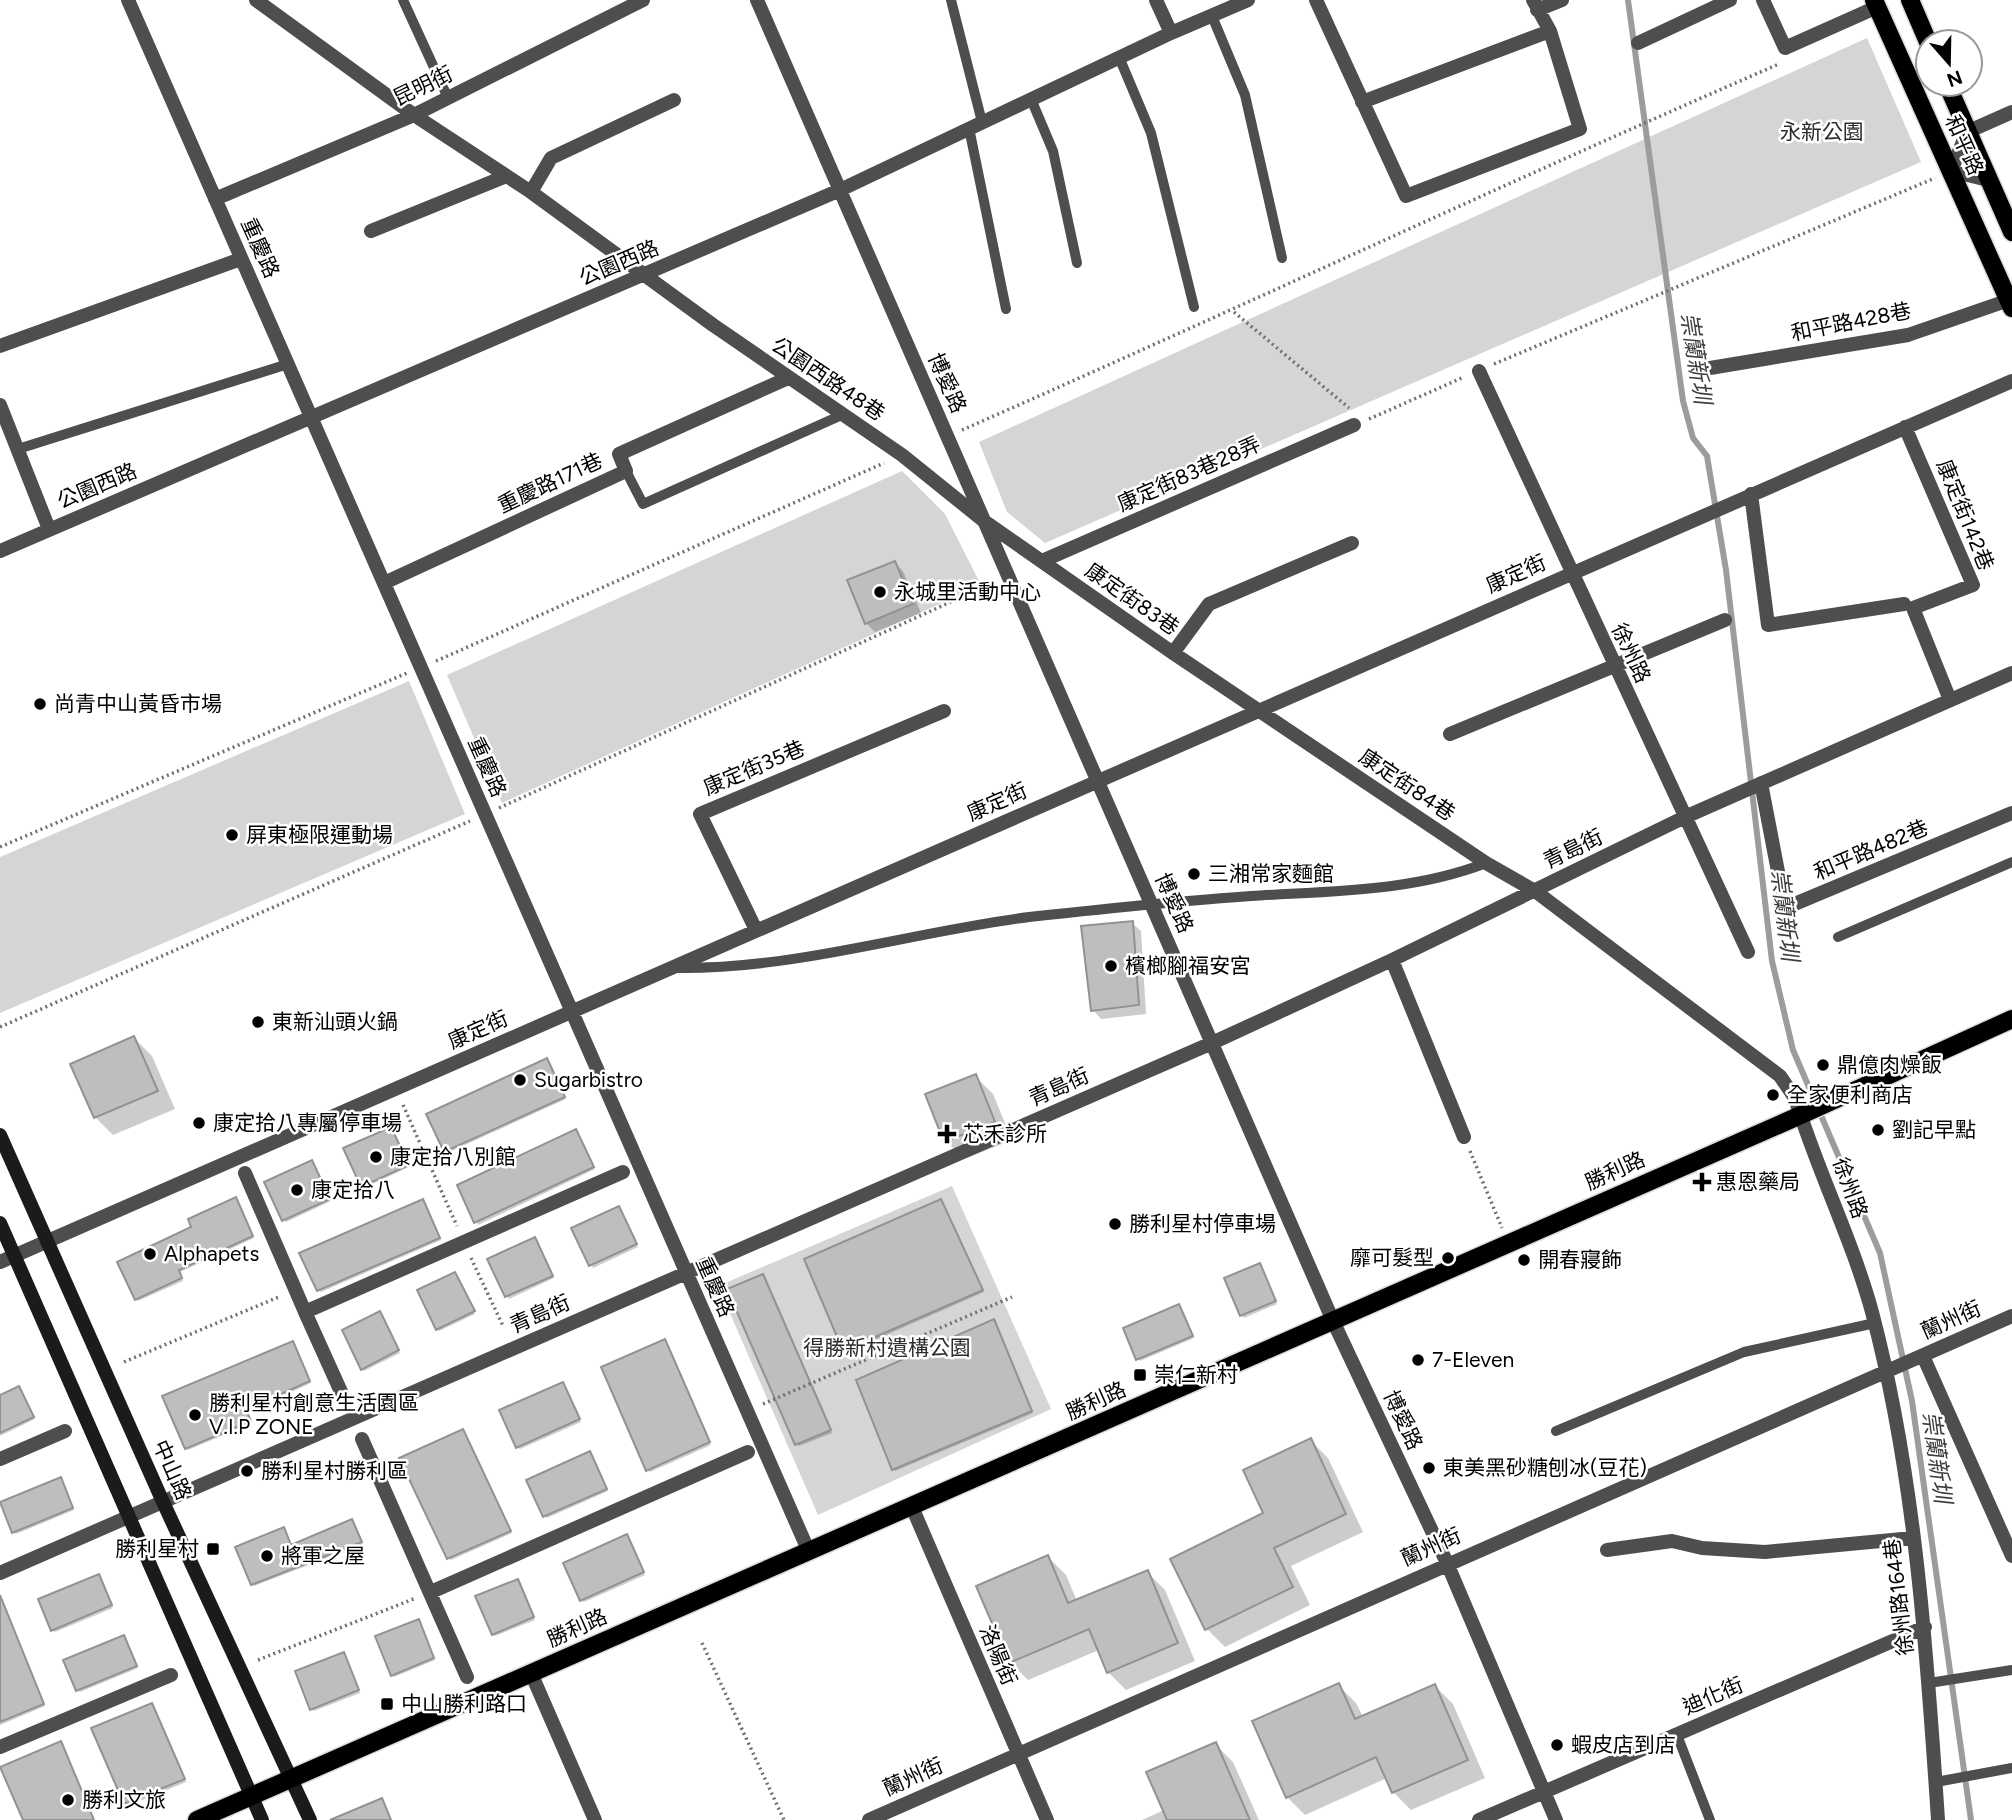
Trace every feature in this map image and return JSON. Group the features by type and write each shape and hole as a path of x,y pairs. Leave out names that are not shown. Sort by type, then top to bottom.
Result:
{"main road":[{"path":"1910,0 1922,28"},
{"name":"和平路","path":"1876,4 2010,304"},
{"name":"和平路","path":"1953,98 2012,232"},
{"name":"勝利路","path":"197,1820 1804,1114 2012,1019"}],"street":[{"name":"重慶路","path":"128,0 809,1552"},
{"name":"公園西路48巷","path":"256,0 414,115 504,177 531,192 788,378 902,455 984,521"},
{"name":"昆明街","path":"215,200 414,115 643,0"},
{"name":"博愛路","path":"757,0 1333,1321 1447,1563 1556,1820"},
{"path":"1156,0 1171,33"},
{"name":"公園西路","path":"0,551 840,190 1119,57 1248,0"},
{"path":"1316,0 1406,196 1580,130 1550,31 1535,5 1562,0"},
{"path":"1638,43 1730,0"},
{"path":"1763,0 1785,48 1876,4"},
{"path":"1362,102 1550,31"},
{"path":"531,192 551,158 674,100"},
{"path":"1988,180 1951,171 1967,132 2012,112"},
{"path":"371,231 504,177"},
{"path":"0,345 241,259"},
{"name":"和平路428巷","path":"1698,370 1908,335 2010,304"},
{"name":"徐州路","path":"1479,371 1748,952"},
{"name":"重慶路171巷","path":"384,583 626,471 619,454 788,378"},
{"name":"康定街","path":"0,1262 2012,381"},
{"path":"0,405 49,529"},
{"name":"康定街83巷28弄","path":"1042,561 1359,423"},
{"name":"康定街142巷","path":"1905,427 1973,585 1913,608 1950,700"},
{"path":"1751,494 1768,625 1905,604"},
{"name":"康定街83巷","path":"984,521 1258,710"},
{"path":"1173,653 1209,604 1352,543"},
{"path":"1450,734 1725,620"},
{"name":"青島街","path":"0,1573 1212,1043 1392,960 1685,817 2012,673"},
{"name":"康定街84巷","path":"1258,710 1486,863 1535,891"},
{"name":"康定街35巷","path":"756,930 700,814 944,711"},
{"name":"和平路482巷","path":"1761,783 1785,908 2012,813"},
{"name":"徐州路","path":"1535,891 1780,1076 1804,1114 1891,1369"},
{"path":"1392,960 1464,1137"},
{"name":"中山路","path":"0,1135 163,1502 310,1820"},
{"path":"305,1312 623,1172"},
{"path":"245,1173 342,1394"},
{"path":"0,1223 262,1820"},
{"name":"蘭州街","path":"869,1820 2012,1316"},
{"path":"1918,1358 2012,1556"},
{"name":"徐州路164巷","path":"1891,1369 1925,1627 1935,1682 1938,1820"},
{"path":"0,1459 65,1431"},
{"path":"362,1439 467,1677"},
{"path":"431,1592 748,1452"},
{"name":"洛陽街","path":"912,1507 1046,1820"},
{"path":"1607,1550 1672,1541 1702,1548 1765,1552 1913,1538"},
{"name":"迪化街","path":"1479,1820 1925,1627"},
{"path":"531,1673 595,1820"},
{"path":"0,1747 171,1675"}],"lane":[{"path":"403,0 448,98"},
{"path":"951,0 1006,309"},
{"path":"1212,16 1245,95 1282,258"},
{"path":"1119,57 1151,133 1194,307"},
{"path":"1031,99 1053,151 1077,263"},
{"path":"18,449 288,364"},
{"path":"626,471 643,504 844,414"},
{"path":"1838,937 2012,862"},
{"path":"671,968 723,968 900,941 1019,919 1151,903 1412,885 1486,863"},
{"path":"1556,1431 1744,1352 1875,1323"},
{"path":"1935,1682 2012,1670"},
{"path":"1677,1735 1710,1820"},
{"path":"1936,1782 2012,1768"}],"path":[{"path":"948,437 1234,311 1632,127 1782,63"},
{"path":"1234,311 1359,423 1658,293 1951,171"},
{"path":"0,847 421,667 902,455"},
{"path":"0,1027 485,814 1008,575"},
{"path":"403,1104 503,1326"},
{"path":"1464,1137 1508,1243"},
{"path":"124,1362 296,1290"},
{"path":"763,1404 1012,1297"},
{"path":"258,1660 431,1592"},
{"path":"702,1643 784,1820"}],"green space":[{"name":"永新公園","path":"1867,38 1921,162 1045,543 1007,512 979,442"},
{"path":"902,471 945,514 981,585 502,803 447,675"},
{"name":"屏東極限運動場","path":"409,681 465,814 0,1013 0,857"},
{"name":"得勝新村遺構公園","path":"952,1186 1051,1409 818,1515 718,1286"}],"building":[{"name":"永城里活動中心","path":"895,561 913,604 865,624 847,580"},
{"name":"檳榔腳福安宮","path":"1133,921 1139,1005 1091,1011 1081,926"},
{"path":"134,1036 158,1091 94,1118 70,1064"},
{"path":"547,1058 565,1097 444,1152 426,1114"},
{"path":"976,1074 995,1122 944,1142 925,1094"},
{"name":"康定拾八別館","path":"391,1127 409,1165 361,1187 343,1148"},
{"path":"576,1129 594,1167 474,1223 457,1185"},
{"name":"康定拾八","path":"312,1160 330,1199 282,1221 264,1182"},
{"path":"236,1197 253,1236 179,1270 182,1278 135,1300 117,1262 191,1227 188,1219"},
{"path":"423,1199 440,1238 317,1291 299,1253"},
{"path":"941,1199 983,1290 843,1351 804,1259"},
{"path":"619,1206 637,1244 589,1266 571,1228"},
{"path":"535,1237 553,1276 505,1297 487,1259"},
{"path":"1260,1263 1276,1301 1240,1316 1224,1278"},
{"path":"455,1272 475,1311 436,1330 417,1290"},
{"path":"763,1274 831,1430 795,1445 727,1289"},
{"path":"1179,1304 1193,1336 1136,1360 1123,1328"},
{"path":"380,1311 399,1350 361,1370 342,1330"},
{"path":"994,1319 1032,1411 892,1470 856,1380"},
{"path":"665,1339 710,1442 646,1471 601,1367"},
{"path":"293,1341 310,1381 246,1410 251,1421 185,1449 162,1396"},
{"path":"563,1382 580,1419 516,1448 499,1410"},
{"path":"19,1386 34,1417 0,1433 0,1395"},
{"path":"463,1429 511,1531 447,1559 399,1458"},
{"path":"1311,1438 1346,1514 1274,1548 1293,1587 1205,1630 1170,1559 1263,1513 1243,1470"},
{"path":"590,1451 607,1489 543,1517 526,1480"},
{"path":"61,1477 73,1508 12,1533 0,1502"},
{"path":"352,1519 362,1542 251,1585 235,1547 284,1527 291,1545"},
{"path":"627,1534 644,1572 580,1601 563,1563"},
{"path":"1048,1555 1068,1603 1148,1570 1178,1643 1107,1673 1089,1629 1009,1663 976,1586"},
{"path":"99,1574 112,1605 51,1631 38,1599"},
{"path":"518,1579 534,1617 492,1635 475,1596"},
{"path":"0,1595 44,1704 0,1722"},
{"path":"419,1619 434,1658 391,1676 375,1636"},
{"path":"124,1635 137,1666 76,1691 63,1660"},
{"path":"344,1652 359,1690 310,1710 295,1671"},
{"path":"1339,1683 1355,1719 1435,1684 1468,1760 1392,1793 1376,1757 1286,1798 1252,1721"},
{"path":"152,1703 185,1779 124,1804 91,1728"},
{"path":"61,1741 94,1820 23,1820 0,1767"},
{"path":"1216,1742 1250,1820 1167,1820 1146,1772"},
{"path":"382,1798 391,1820 330,1820"}],"waterway":[{"name":"崇蘭新圳","path":"1628,0 1683,401 1693,438 1707,456 1726,570 1772,961 1793,1050 1880,1253 1912,1401 1971,1820"}],"place":[{"name":"永城里活動中心","path":"880,592"},
{"name":"尚青中山黃昏市場","path":"40,704"},
{"name":"屏東極限運動場","path":"232,835"},
{"name":"三湘常家麵館","path":"1194,874"},
{"name":"檳榔腳福安宮","path":"1111,966"},
{"name":"東新汕頭火鍋","path":"258,1022"},
{"name":"鼎億肉燥飯","path":"1823,1065"},
{"name":"Sugarbistro","path":"520,1080"},
{"name":"全家便利商店","path":"1773,1095"},
{"name":"康定拾八專屬停車場","path":"199,1123"},
{"name":"劉記早點","path":"1878,1130"},
{"name":"芯禾診所","path":"947,1134"},
{"name":"康定拾八別館","path":"376,1157"},
{"name":"惠恩藥局","path":"1702,1182"},
{"name":"康定拾八","path":"297,1190"},
{"name":"勝利星村停車場","path":"1115,1224"},
{"name":"Alphapets","path":"150,1254"},
{"name":"靡可髮型","path":"1448,1258"},
{"name":"開春寢飾","path":"1524,1260"},
{"name":"7-Eleven","path":"1418,1360"},
{"name":"崇仁新村","path":"1140,1375"},
{"name":"勝利星村創意生活園區 V.I.P ZONE","path":"195,1415"},
{"name":"東美黑砂糖刨冰(豆花)","path":"1429,1468"},
{"name":"勝利星村勝利區","path":"247,1471"},
{"name":"勝利星村","path":"213,1549"},
{"name":"將軍之屋","path":"267,1556"},
{"name":"中山勝利路口","path":"387,1704"},
{"name":"蝦皮店到店","path":"1557,1745"},
{"name":"勝利文旅","path":"68,1800"}]}
